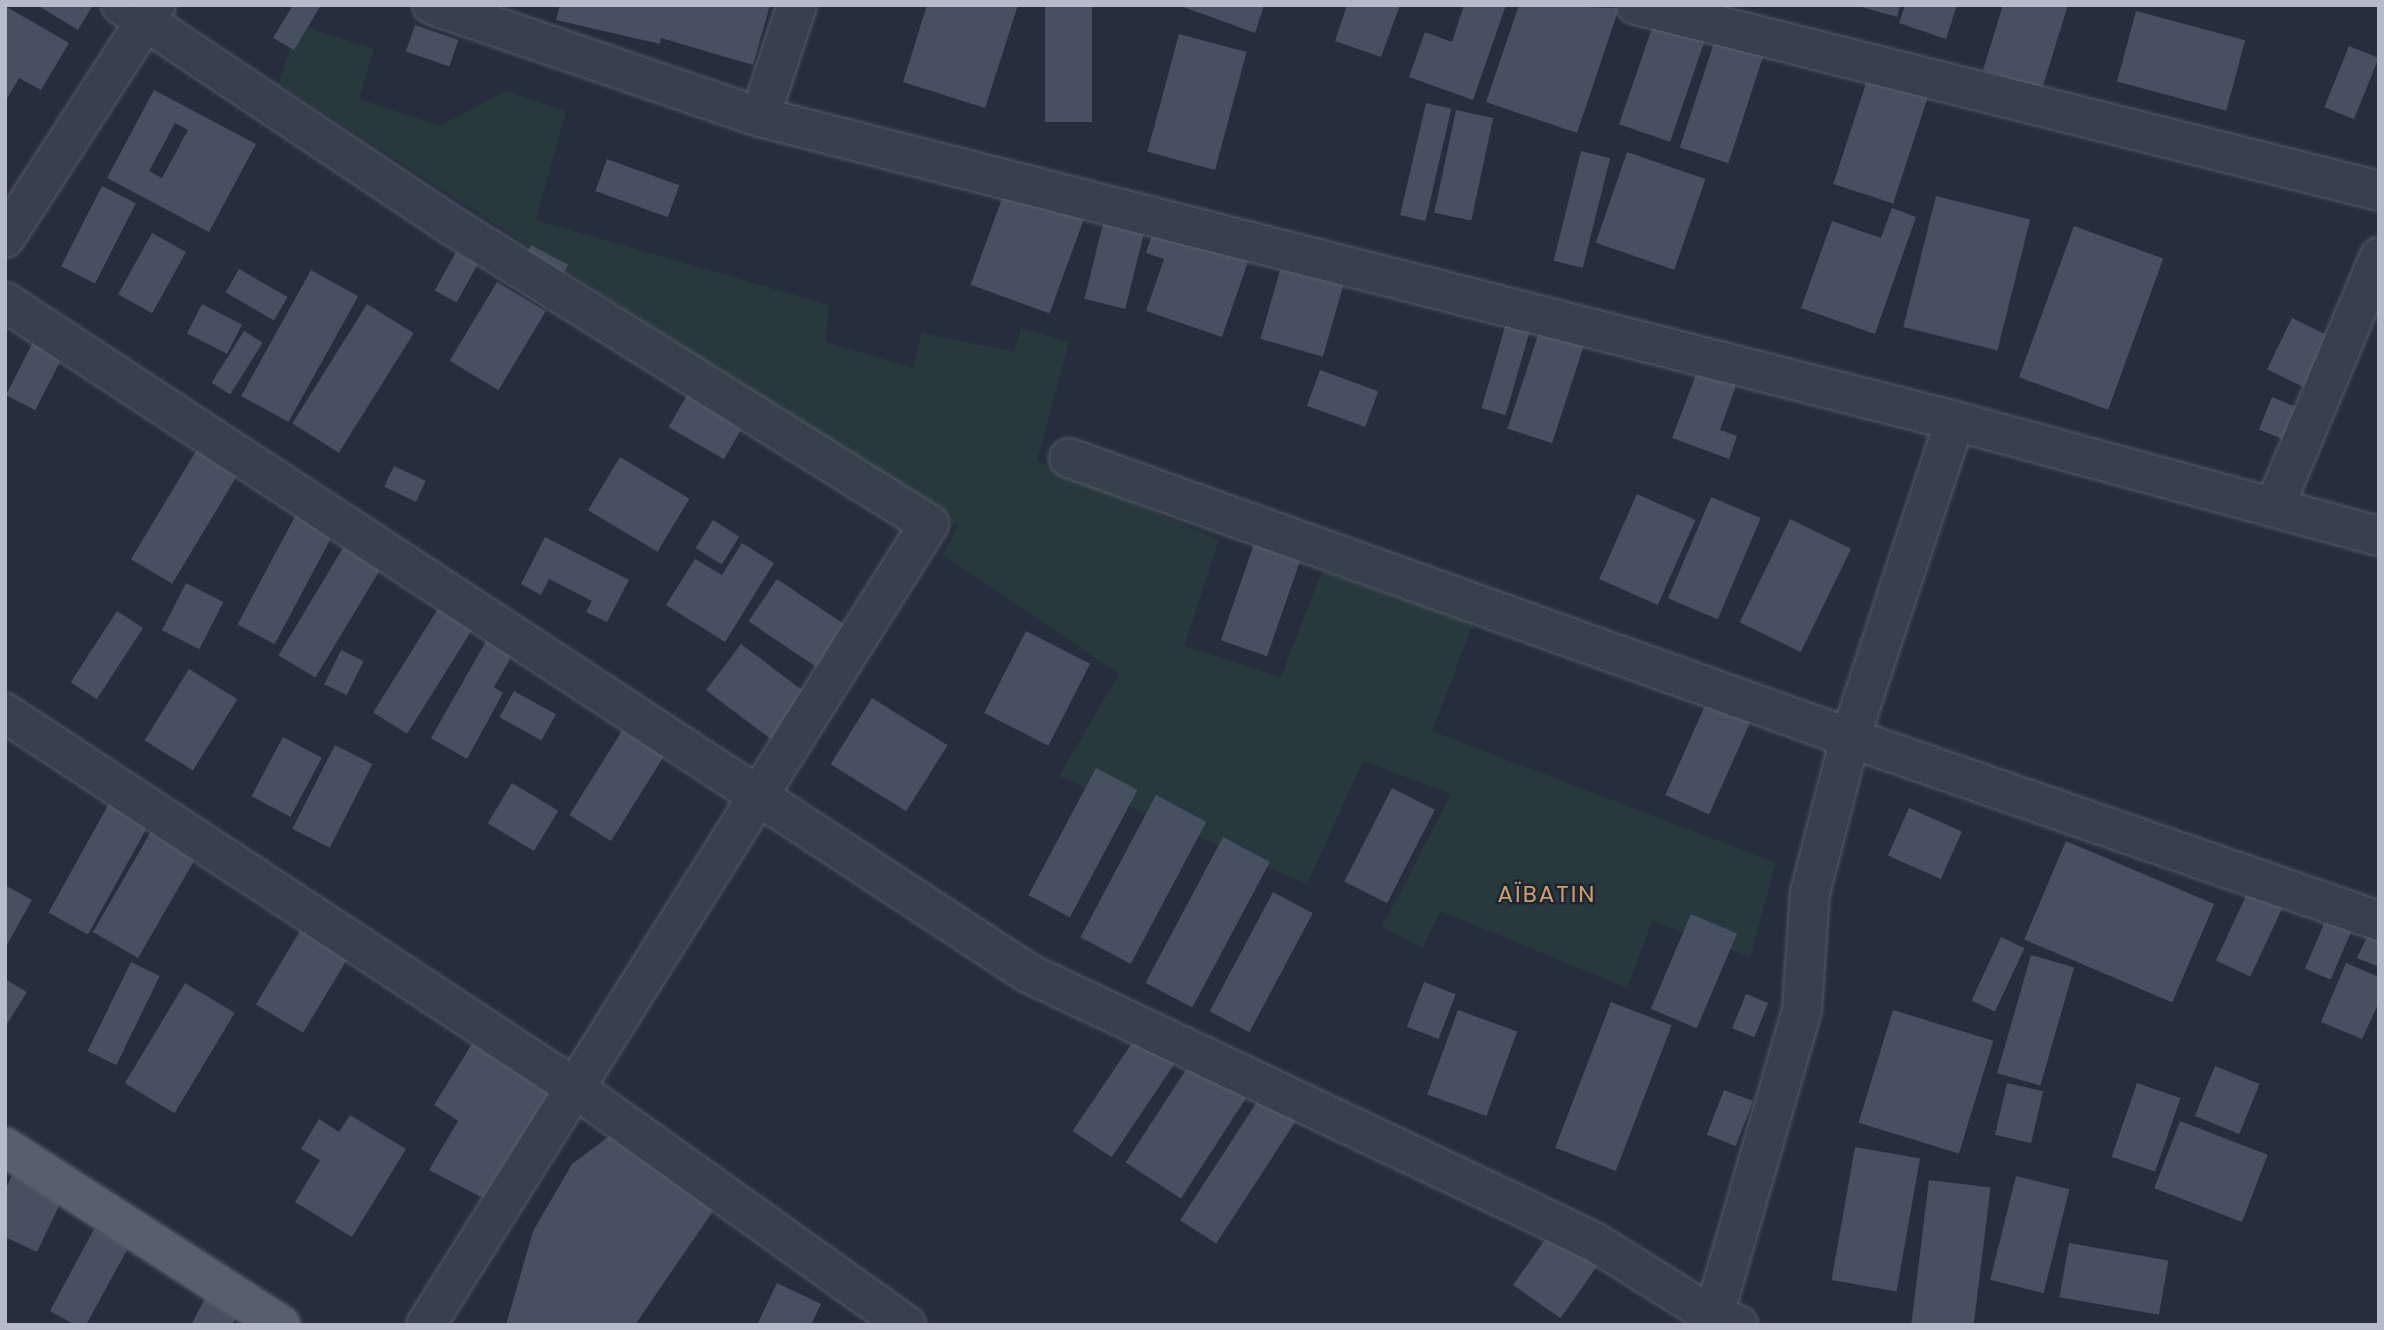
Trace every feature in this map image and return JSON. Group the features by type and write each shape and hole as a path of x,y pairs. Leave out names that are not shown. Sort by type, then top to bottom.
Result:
{"main road":[{"path":"5,1147 281,1325"}],"street":[{"path":"432,5 760,117 1955,421 2275,505 2379,536"},
{"path":"760,117 797,5"},
{"path":"1636,5 2379,191"},
{"path":"5,238 141,11 454,227 929,524 572,1086 426,1325"},
{"path":"2275,505 2379,257"},
{"path":"5,302 1028,974 1583,1237 1720,1321 1802,1009 1810,893 1850,738 1955,421"},
{"path":"1069,458 1850,738 2379,920"},
{"path":"5,713 572,1086 906,1325"}],"shaded area":[{"path":"297,24 374,49 359,99 440,126 506,91 566,111 536,220 829,305 826,342 913,368 922,333 1014,352 1021,328 1069,342 1037,461 1219,540 1184,646 1281,677 1322,571 1473,624 1432,731 1776,863 1750,957 1652,921 1627,988 1440,911 1423,948 1382,927 1451,794 1363,761 1307,884 1059,776 1119,674 943,555 958,526 279,83"}],"building":[{"path":"37,5 93,5 78,30"},
{"path":"293,5 321,5 294,50 273,38"},
{"path":"560,5 770,5 753,65 661,38 660,44 556,20"},
{"path":"927,5 1018,5 985,108 903,82"},
{"path":"1045,5 1092,5 1092,122 1045,122"},
{"path":"1178,5 1264,5 1255,33"},
{"path":"1347,5 1400,5 1381,57 1335,41"},
{"path":"1464,5 1506,5 1473,100 1409,77 1425,32 1452,42"},
{"path":"1519,5 1619,8 1577,133 1486,102"},
{"path":"1660,5 1711,23 1670,142 1619,124"},
{"path":"1855,5 1900,5 1897,17"},
{"path":"1905,5 1957,5 1946,39 1899,23"},
{"path":"2003,5 2068,5 2042,89 1983,70"},
{"path":"5,6 69,43 41,90 19,78 5,102"},
{"path":"2136,11 2245,40 2226,111 2117,82"},
{"path":"1721,21 1770,37 1728,163 1680,147"},
{"path":"415,25 458,40 449,66 406,51"},
{"path":"1179,34 1247,52 1215,170 1147,152"},
{"path":"2349,46 2379,58 2354,119 2324,107"},
{"path":"1871,68 1931,87 1893,203 1833,184"},
{"path":"154,90 256,144 209,232 107,178","holes":["175,123 188,130 162,178 149,171"]},
{"path":"1426,103 1451,109 1425,221 1400,215"},
{"path":"1456,110 1493,118 1471,221 1434,213"},
{"path":"1581,151 1610,158 1583,268 1554,261"},
{"path":"1627,152 1705,179 1674,270 1596,243"},
{"path":"607,159 679,185 668,217 595,191"},
{"path":"1012,171 1091,200 1050,313 971,285"},
{"path":"102,186 136,203 95,283 61,266"},
{"path":"1110,196 1151,206 1125,309 1084,299"},
{"path":"1936,196 2030,219 1997,350 1903,327"},
{"path":"1892,208 1916,217 1875,334 1801,308 1832,221 1881,238"},
{"path":"1159,214 1253,247 1222,337 1146,311 1164,259 1146,253"},
{"path":"2074,226 2163,258 2108,410 2019,377"},
{"path":"152,233 186,252 152,313 118,294"},
{"path":"531,245 568,265 555,289 518,269"},
{"path":"456,252 478,264 457,303 435,290"},
{"path":"1283,260 1345,278 1323,357 1260,339"},
{"path":"239,269 287,297 274,320 226,292"},
{"path":"311,270 358,296 288,422 241,396"},
{"path":"497,282 546,311 498,390 450,361"},
{"path":"202,304 242,324 227,354 187,333"},
{"path":"367,304 414,333 339,453 292,424"},
{"path":"1547,307 1592,322 1552,443 1507,429"},
{"path":"1508,316 1532,323 1506,415 1482,408"},
{"path":"2292,318 2341,342 2316,393 2267,369"},
{"path":"244,331 263,343 230,394 212,383"},
{"path":"34,340 63,355 35,410 6,395"},
{"path":"1708,343 1746,358 1720,430 1737,436 1729,459 1672,438"},
{"path":"705,364 760,396 724,459 668,427"},
{"path":"1320,370 1378,391 1365,427 1307,406"},
{"path":"2272,397 2319,416 2306,449 2259,429"},
{"path":"199,446 240,471 172,584 131,559"},
{"path":"620,457 689,499 657,552 588,510"},
{"path":"394,466 426,481 416,502 384,487"},
{"path":"1637,494 1695,520 1658,605 1599,579"},
{"path":"1711,497 1761,518 1718,619 1668,598"},
{"path":"300,507 337,527 275,644 238,624"},
{"path":"1790,519 1851,549 1801,652 1740,622"},
{"path":"713,520 739,536 722,564 696,548"},
{"path":"545,537 629,580 607,622 586,612 592,601 549,579 541,595 521,584"},
{"path":"349,538 386,560 315,678 278,655"},
{"path":"1255,541 1301,557 1267,656 1221,640"},
{"path":"742,543 774,563 725,642 666,605 695,559 722,575"},
{"path":"777,579 862,636 833,678 748,621"},
{"path":"186,583 223,602 199,649 162,630"},
{"path":"441,604 475,625 407,734 373,713"},
{"path":"117,611 143,628 97,699 71,682"},
{"path":"502,613 528,628 494,687 503,693 467,759 431,738"},
{"path":"1026,631 1090,664 1048,746 984,713"},
{"path":"741,644 818,702 784,749 706,690"},
{"path":"341,650 363,661 347,695 324,684"},
{"path":"189,669 237,699 193,770 144,740"},
{"path":"1712,690 1756,710 1709,815 1665,795"},
{"path":"514,691 556,714 541,741 499,717"},
{"path":"872,698 947,745 906,811 831,764"},
{"path":"625,726 667,752 611,841 569,815"},
{"path":"283,737 322,758 290,817 252,796"},
{"path":"335,745 372,764 330,848 292,829"},
{"path":"1096,768 1137,790 1070,917 1028,895"},
{"path":"512,783 558,811 534,851 488,823"},
{"path":"1392,788 1435,810 1387,903 1344,882"},
{"path":"1156,795 1206,822 1131,964 1080,937"},
{"path":"112,798 151,820 88,934 48,913"},
{"path":"1909,808 1962,832 1941,879 1888,856"},
{"path":"164,809 209,835 138,958 93,932"},
{"path":"1223,837 1270,862 1192,1008 1146,983"},
{"path":"2066,841 2214,904 2172,1002 2024,939"},
{"path":"2259,868 2293,884 2250,977 2216,960"},
{"path":"5,885 32,900 5,948"},
{"path":"1273,892 1313,913 1249,1032 1210,1011"},
{"path":"312,911 359,939 303,1033 256,1004"},
{"path":"1691,914 1737,934 1697,1028 1651,1009"},
{"path":"2326,919 2352,930 2331,980 2305,969"},
{"path":"2372,926 2379,929 2379,967 2357,958"},
{"path":"2001,937 2025,948 1995,1011 1971,1000"},
{"path":"2031,955 2074,967 2040,1086 1997,1073"},
{"path":"131,962 160,976 116,1065 88,1051"},
{"path":"2346,963 2379,977 2379,1002 2362,1039 2321,1022"},
{"path":"5,979 27,992 5,1027"},
{"path":"1424,982 1456,994 1439,1039 1407,1027"},
{"path":"185,983 235,1013 174,1113 125,1083"},
{"path":"1746,994 1768,1003 1754,1037 1732,1028"},
{"path":"1611,1002 1672,1025 1616,1171 1555,1148"},
{"path":"1458,1010 1517,1032 1486,1116 1427,1095"},
{"path":"1893,1010 1993,1041 1959,1154 1859,1123"},
{"path":"485,1023 568,1070 504,1209 429,1170 458,1121 434,1105"},
{"path":"1138,1034 1177,1060 1112,1157 1073,1131"},
{"path":"1198,1051 1253,1087 1181,1198 1126,1163"},
{"path":"2215,1066 2260,1084 2239,1134 2195,1116"},
{"path":"2007,1083 2043,1091 2031,1143 1995,1135"},
{"path":"2137,1083 2180,1098 2155,1172 2112,1157"},
{"path":"1724,1090 1753,1101 1736,1146 1707,1135"},
{"path":"1264,1091 1300,1114 1216,1244 1180,1220"},
{"path":"350,1115 406,1149 352,1237 295,1202 320,1160 301,1149 319,1119 339,1132"},
{"path":"2180,1121 2268,1155 2242,1222 2154,1188"},
{"path":"616,1131 722,1198 635,1325 506,1325 533,1231 572,1164"},
{"path":"1855,1147 1920,1158 1897,1291 1832,1280"},
{"path":"17,1165 67,1189 37,1252 5,1237 5,1190"},
{"path":"2016,1176 2069,1189 2043,1293 1990,1280"},
{"path":"1929,1180 1991,1188 1974,1325 1911,1325"},
{"path":"1567,1208 1615,1241 1561,1318 1513,1285"},
{"path":"94,1229 128,1248 86,1325 75,1325 50,1311"},
{"path":"2069,1243 2168,1261 2159,1315 2059,1297"},
{"path":"221,1268 253,1285 232,1325 191,1325"},
{"path":"777,1283 821,1304 811,1325 757,1325"}],"district":[{"name":"AÏBATIN","path":"1547,894"}]}
